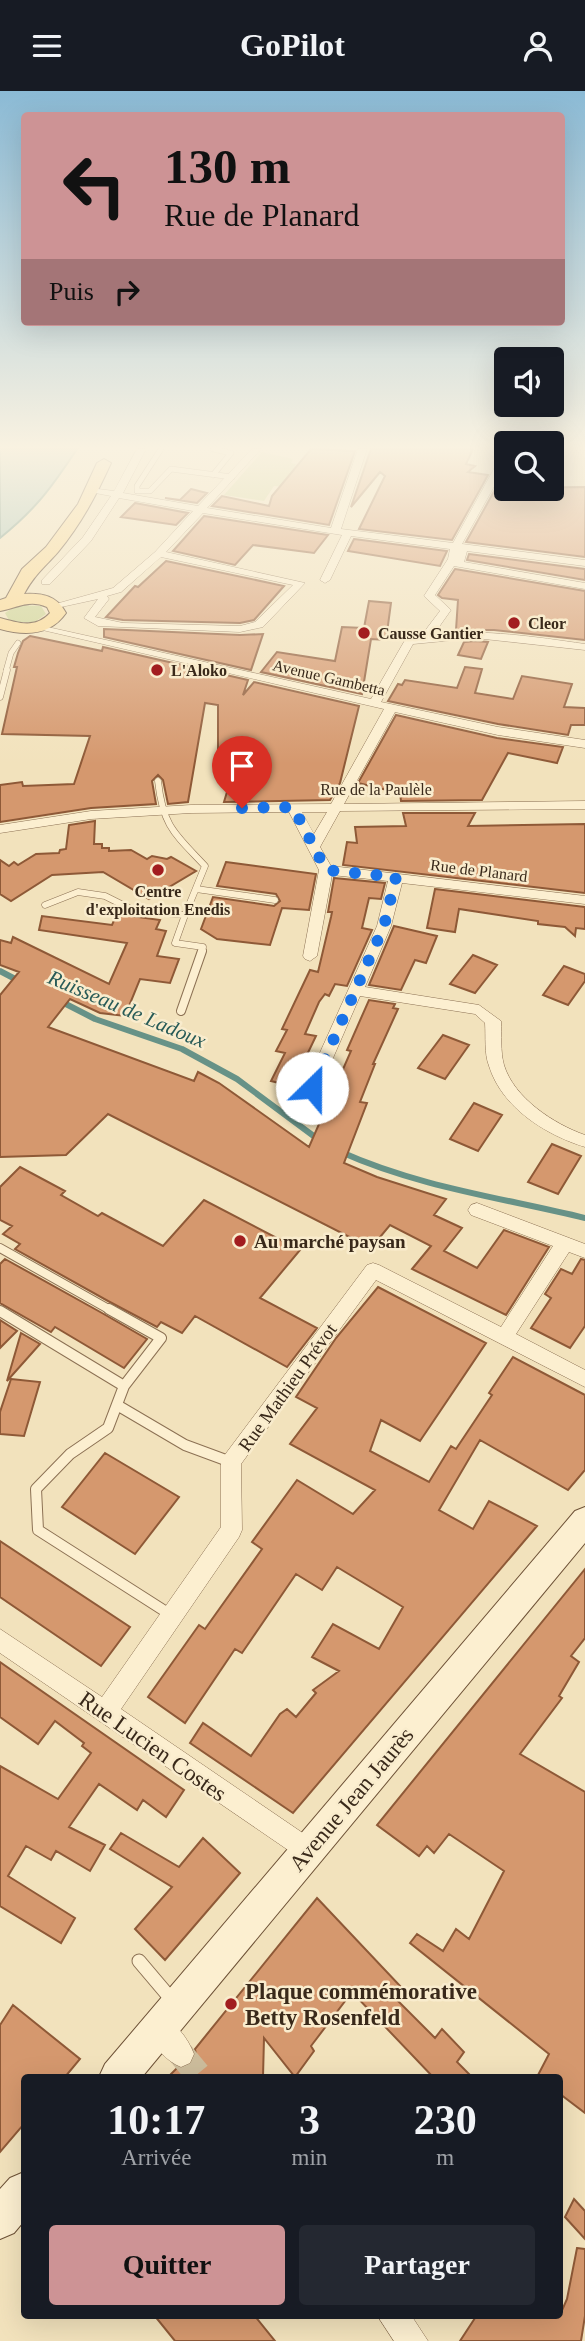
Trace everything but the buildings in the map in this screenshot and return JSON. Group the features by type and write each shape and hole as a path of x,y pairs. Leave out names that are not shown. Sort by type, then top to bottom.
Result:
{"main road":[{"path":"48,554 28,572 6,604 51,608"},
{"path":"50,554 36,592 51,608"},
{"path":"0,645 26,633 51,608"},
{"path":"0,624 26,633"},
{"name":"Avenue Jean Jaurès","path":"120,2074 585,1521"},
{"path":"0,2219 21,2195"}],"street":[{"path":"46,582 73,554"},
{"path":"69,632 51,608 117,590 159,554 300,583 259,625 240,629 123,627 98,623 89,618 100,606 104,599 102,596"},
{"path":"325,580 338,554"},
{"path":"428,634 446,610 429,596 456,554"},
{"path":"463,554 458,564 585,586"},
{"path":"507,554 585,563"},
{"name":"Avenue Gambetta","path":"26,633 69,632 391,708 498,731 585,744"},
{"path":"374,704 409,642 428,634 500,636 585,647"},
{"path":"313,848 391,708"},
{"name":"Rue de la Paulèle","path":"0,829 91,815 161,811 293,807 585,805"},
{"path":"293,807 326,870 310,956"},
{"name":"Rue de Planard","path":"326,870 585,901"},
{"path":"312,1088 384,926 396,877"},
{"path":"354,990 479,1010 493,1021 497,1066 512,1092 536,1118 573,1138 585,1140"},
{"path":"477,1210 585,1251"},
{"path":"504,1337 565,1243"},
{"name":"Rue Mathieu Prévot","path":"104,1712 232,1530 231,1462 373,1270 585,1379"},
{"name":"Rue Lucien Costes","path":"0,1640 307,1851"},
{"path":"167,2016 181,2053"},
{"path":"396,2319 413,2341"}],"lane":[{"path":"0,697 11,653 26,633"},
{"path":"159,781 161,811 174,833 205,866 175,943 204,947 181,1011"},
{"path":"196,889 275,900"},
{"path":"45,905 78,892 104,896 133,910 186,915"},
{"path":"0,1248 161,1338 124,1386 108,1428 70,1454 36,1489 38,1530 172,1616"},
{"path":"0,1311 124,1386"},
{"path":"117,1405 184,1445 231,1462"},
{"path":"139,1961 167,2016"}],"green space":[{"path":"17,605 41,606 46,614 35,622 10,622 5,613"}],"waterway":[{"name":"Ruisseau de Ladoux","path":"0,971 19,981"},
{"name":"Ruisseau de Ladoux","path":"60,1001 95,1019 182,1049 237,1079 319,1140"},
{"name":"Ruisseau de Ladoux","path":"341,1152 431,1183 585,1218"}],"tunnel":[{"path":"181,2054 198,2074"}],"place":[{"name":"Cleor","path":"514,623"},
{"name":"Causse Gantier","path":"364,633"},
{"name":"L'Aloko","path":"157,670"},
{"name":"Centre d'exploitation Enedis","path":"158,870"},
{"name":"Au marché paysan","path":"240,1241"},
{"name":"Plaque commémorative Betty Rosenfeld","path":"231,2004"}],"route":[{"path":"242,808 293,807 326,870 396,877 384,926 312,1088"}]}
